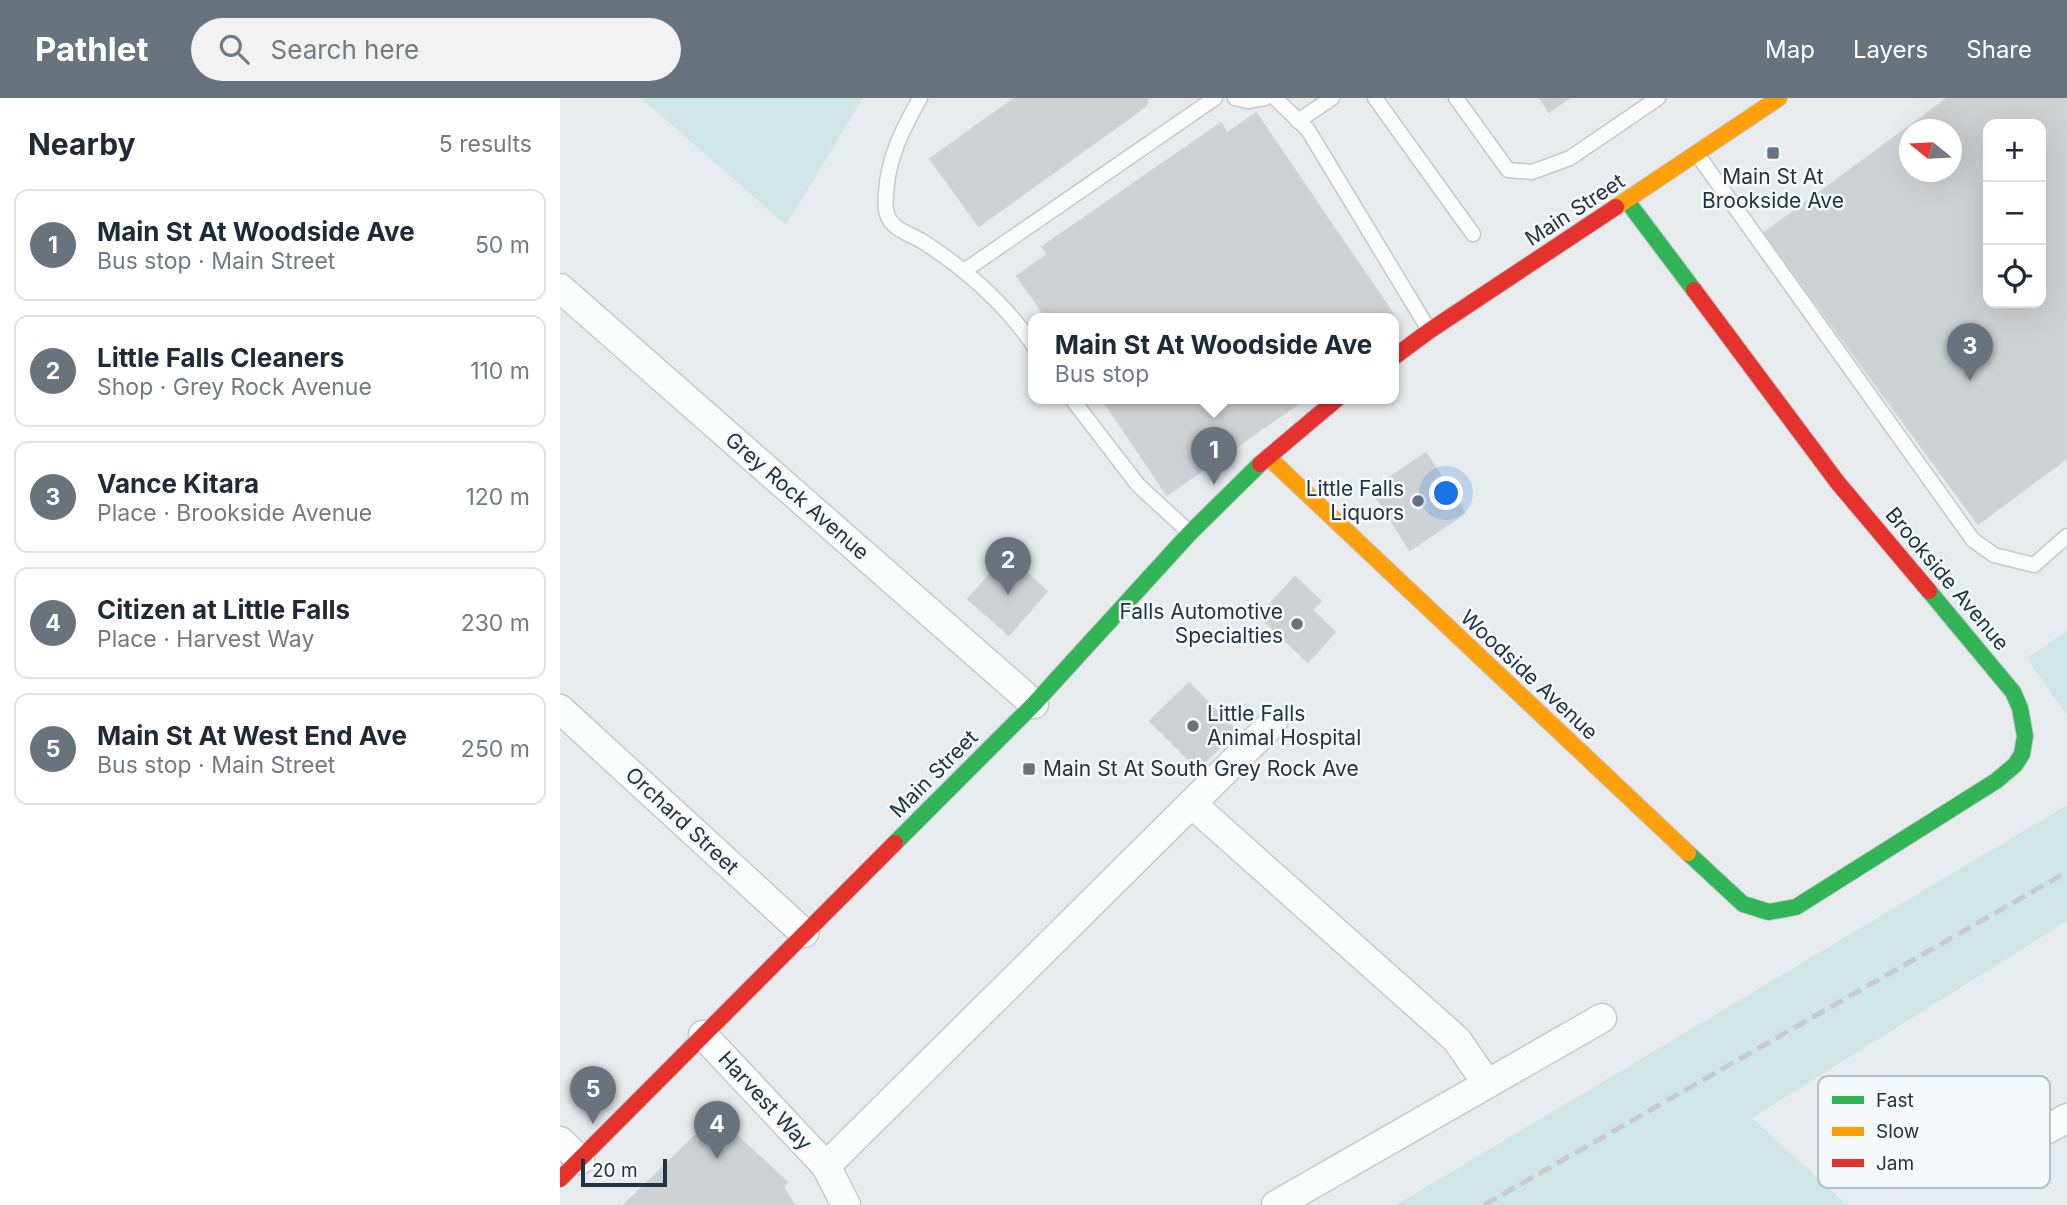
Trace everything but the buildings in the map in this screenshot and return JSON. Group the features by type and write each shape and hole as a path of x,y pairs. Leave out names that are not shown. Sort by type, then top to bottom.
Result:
{"street":[{"name":"Main Street","path":"1399,353 1779,98"},
{"name":"Brookside Avenue","path":"1627,201 1838,483 1997,671 2022,710 2025,738 2022,752 2016,763 1996,781 1818,895 1796,907 1769,912"},
{"name":"Grey Rock Avenue","path":"560,288 1034,704"},
{"name":"Main Street","path":"560,1179 570,1151 703,1035 1034,704 1190,533 1268,457 1330,404"},
{"name":"Woodside Avenue","path":"1268,457 1732,896 1743,904 1769,912"},
{"name":"Orchard Street","path":"560,709 804,933"},
{"path":"826,1166 1273,723"},
{"path":"1192,804 1457,1041 1487,1084"},
{"path":"1276,1205 1602,1018"},
{"name":"Harvest Way","path":"703,1035 826,1166 846,1205"}],"lane":[{"path":"920,98 897,139 887,174 886,211 895,228 917,237 964,271 1004,308 1028,338"},
{"path":"964,271 1215,98"},
{"path":"1235,98 1247,101 1265,98"},
{"path":"1275,98 1308,130 1429,331"},
{"path":"1298,121 1332,98"},
{"path":"1375,98 1473,234"},
{"path":"1456,98 1508,170 1532,172 1570,158 1658,98"},
{"path":"1697,154 1973,540 1994,555 2034,565 2067,536"},
{"path":"1076,404 1138,485 1190,533"}],"shaded area":[{"path":"641,98 863,98 786,225"},
{"path":"2067,631 2067,716 2027,658"},
{"path":"2067,805 2067,921 1752,1118 1818,1178 1818,1188 1828,1188 1847,1205 1396,1205"}],"railway":[{"path":"1484,1205 2067,872"}],"traffic: fast":[{"path":"1627,201 1694,290"},
{"path":"895,843 1034,704 1190,533 1260,464"},
{"path":"1688,853 1743,904 1769,912 1796,907 1996,781 2015,765 2022,754 2025,736 2020,708 2013,692 1929,591"}],"traffic: slow":[{"path":"1616,207 1779,98"},
{"path":"1268,457 1688,853"}],"traffic: jam":[{"path":"1399,353 1616,207"},
{"path":"1694,290 1838,483 1929,591"},
{"path":"1260,464 1331,404"},
{"path":"560,1179 895,843"}],"place":[{"name":"Main St At Brookside Ave","path":"1773,153"},
{"name":"Vance Kitara","path":"1970,381"},
{"name":"Main St At Woodside Ave","path":"1214,485"},
{"name":"Little Falls Liquors","path":"1418,501"},
{"name":"Little Falls Cleaners","path":"1008,595"},
{"name":"Falls Automotive Specialties","path":"1297,624"},
{"name":"Little Falls Animal Hospital","path":"1193,726"},
{"name":"Main St At South Grey Rock Ave","path":"1029,769"},
{"name":"Main St At West End Ave","path":"593,1124"},
{"name":"Citizen at Little Falls","path":"717,1159"}]}
